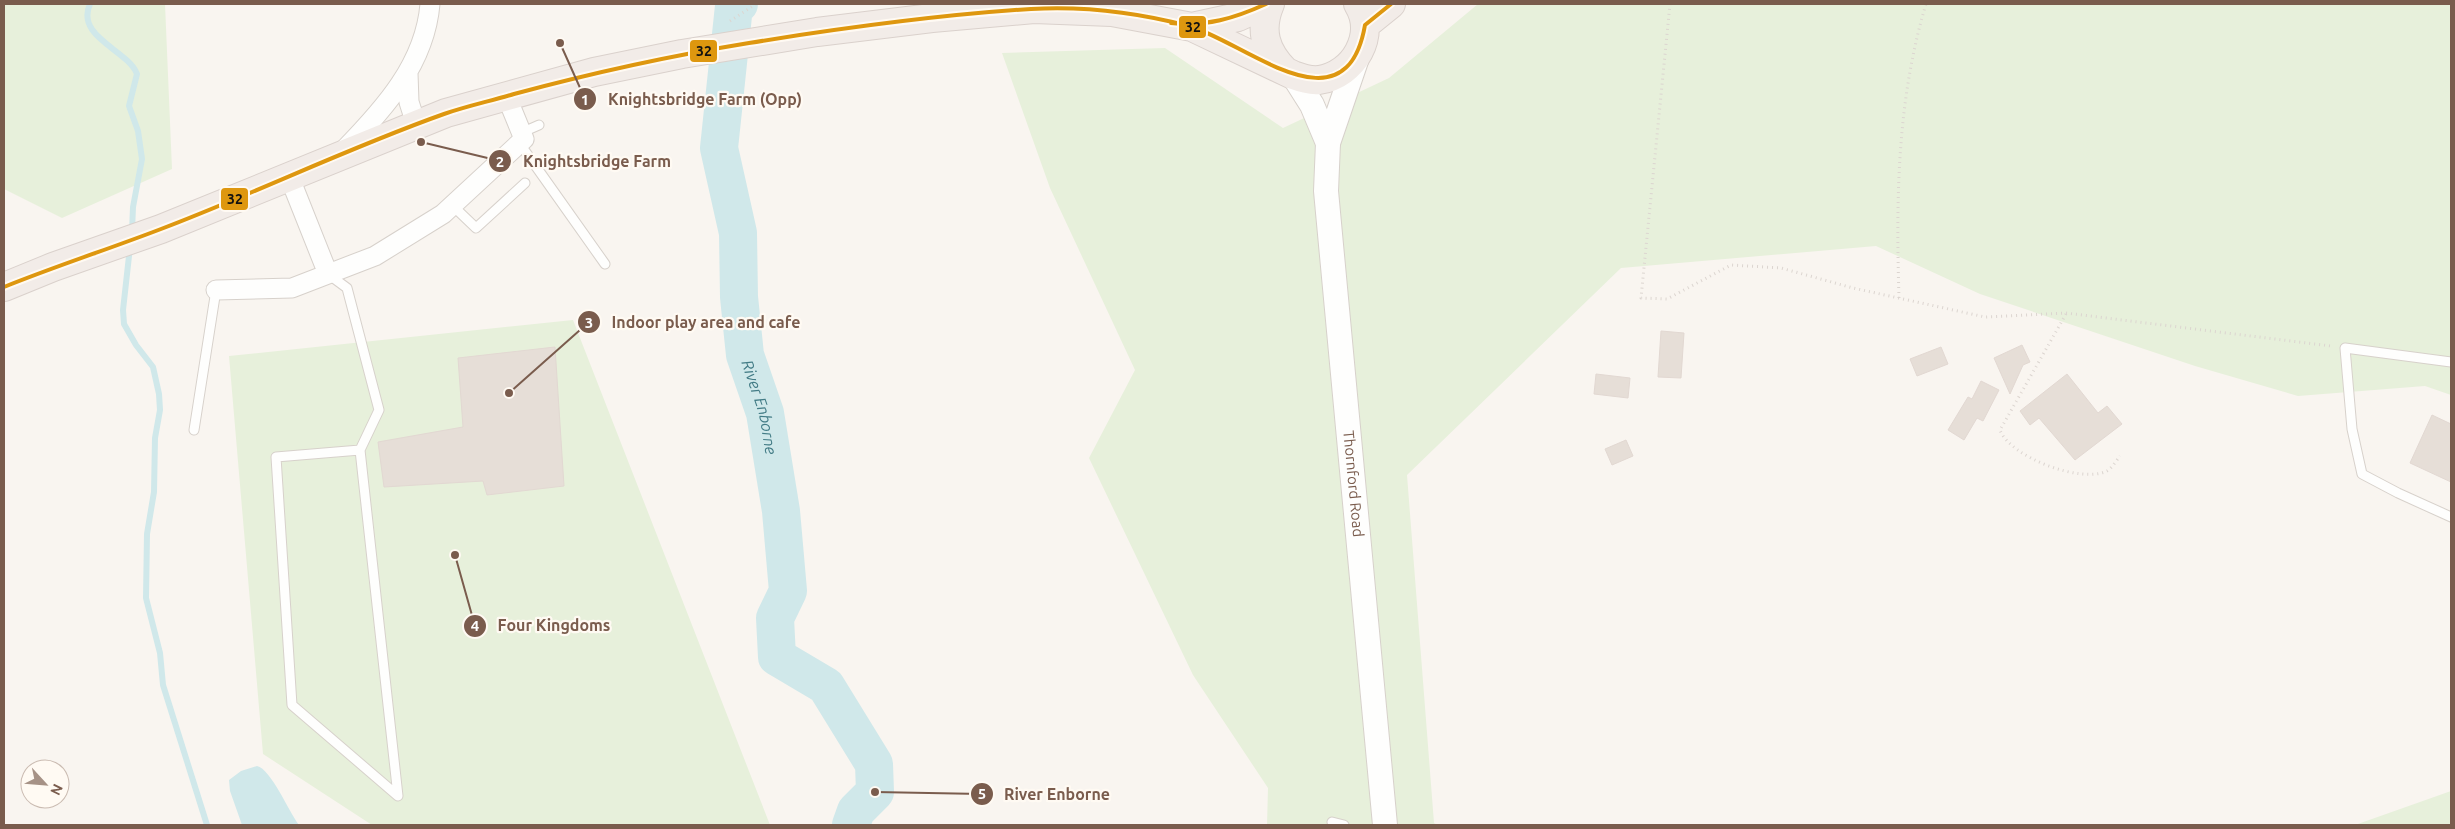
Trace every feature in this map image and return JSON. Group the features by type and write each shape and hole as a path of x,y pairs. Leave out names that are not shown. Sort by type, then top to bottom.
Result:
{"highway":[{"path":"1192,27 1238,17 1268,4"},
{"path":"1268,4 1264,18 1265,43 1273,60 1289,73"},
{"path":"4,288 89,254 161,229 416,124 506,95 594,72 682,54 817,32 932,18 1034,9 1112,12 1192,27 1289,73 1320,80 1338,74 1349,66 1360,51 1361,14 1391,4"}],"street":[{"path":"338,157 385,106 408,73 424,32 430,4"},
{"name":"Thornford Road","path":"1360,51 1328,143 1326,191 1385,825"},
{"path":"408,73 408,102 416,124"},
{"name":"Thornford Road","path":"1289,73 1312,105 1328,143"},
{"path":"216,290 292,288 375,256 443,214 528,134 506,95"},
{"path":"289,176 328,274"}],"lane":[{"path":"528,134 605,264"},
{"path":"452,205 476,228 525,183"},
{"path":"328,274 347,288 379,410 360,450 398,796 292,705 276,457 360,450"},
{"path":"194,430 216,290"},
{"path":"2451,362 2345,348 2352,429 2362,474 2451,517"},
{"path":"1332,822 1344,825"}],"path":[{"path":"1670,4 1641,298 1667,299 1732,265 1780,268 1898,298 1985,317 2066,313 2345,348"},
{"path":"1898,298 1896,212 1900,149 1909,74 1926,4"},
{"path":"2066,313 2000,430 2003,438 2019,451 2039,462 2067,471 2093,475 2108,471 2120,456"}],"green space":[{"path":"4,4 165,4 172,169 62,218 4,189"},
{"path":"1478,4 2451,4 2451,395 2425,386 2298,396 2195,366 1980,294 1876,246 1621,268 1407,475 1434,823 1437,825 1267,825 1268,788 1193,675 1089,458 1135,370 1050,188 1002,53 1165,48 1283,128 1389,78"},
{"path":"573,320 770,825 372,825 263,754 229,356"},
{"path":"2451,791 2451,825 2355,825"}],"water":[{"path":"257,766 274,783 299,825 242,825 230,791 229,780 241,771"}],"building":[{"path":"1661,331 1684,333 1681,378 1658,377"},
{"path":"2022,345 2030,362 2023,365 2010,394 1994,358"},
{"path":"555,347 564,486 487,495 483,481 384,487 378,442 463,427 458,358"},
{"path":"1941,347 1948,364 1917,376 1910,359"},
{"path":"1596,374 1630,378 1628,398 1594,394"},
{"path":"2067,374 2098,413 2107,406 2122,424 2075,460 2039,418 2030,425 2020,411"},
{"path":"1981,381 1999,390 1983,421 1977,418 1964,440 1948,430 1968,397 1972,399"},
{"path":"2432,415 2451,424 2451,482 2410,463"},
{"path":"1626,440 1633,456 1612,465 1605,449"}],"waterway":[{"path":"90,4 87,15 90,25 96,34 132,65 137,74 129,106 138,131 142,159 133,207 132,232"},
{"name":"River Enborne","path":"739,4 734,6 719,148 738,233 739,297 745,355 765,413 781,511 788,591 775,618 777,657 826,686 874,764 875,792 856,811 851,825"},
{"path":"130,247 123,310 124,324 136,345 153,367 159,394 160,410 155,438 154,492 147,534 146,598 160,653 163,685 207,825"}],"transit line":[{"name":"32","path":"1171,23 1196,24 1220,20 1266,4"},
{"name":"32","path":"4,287 196,215 373,141 444,114 543,86 660,59 819,32 960,15 1050,8 1130,14 1189,26 1212,35 1264,62 1291,73 1316,78 1337,74 1354,57 1365,25 1391,4"}],"place":[{"name":"Knightsbridge Farm (Opp)","path":"560,43"},
{"name":"Knightsbridge Farm","path":"421,142"},
{"name":"Indoor play area and cafe","path":"509,393"},
{"name":"Four Kingdoms","path":"455,555"},
{"name":"River Enborne","path":"875,792"}]}
